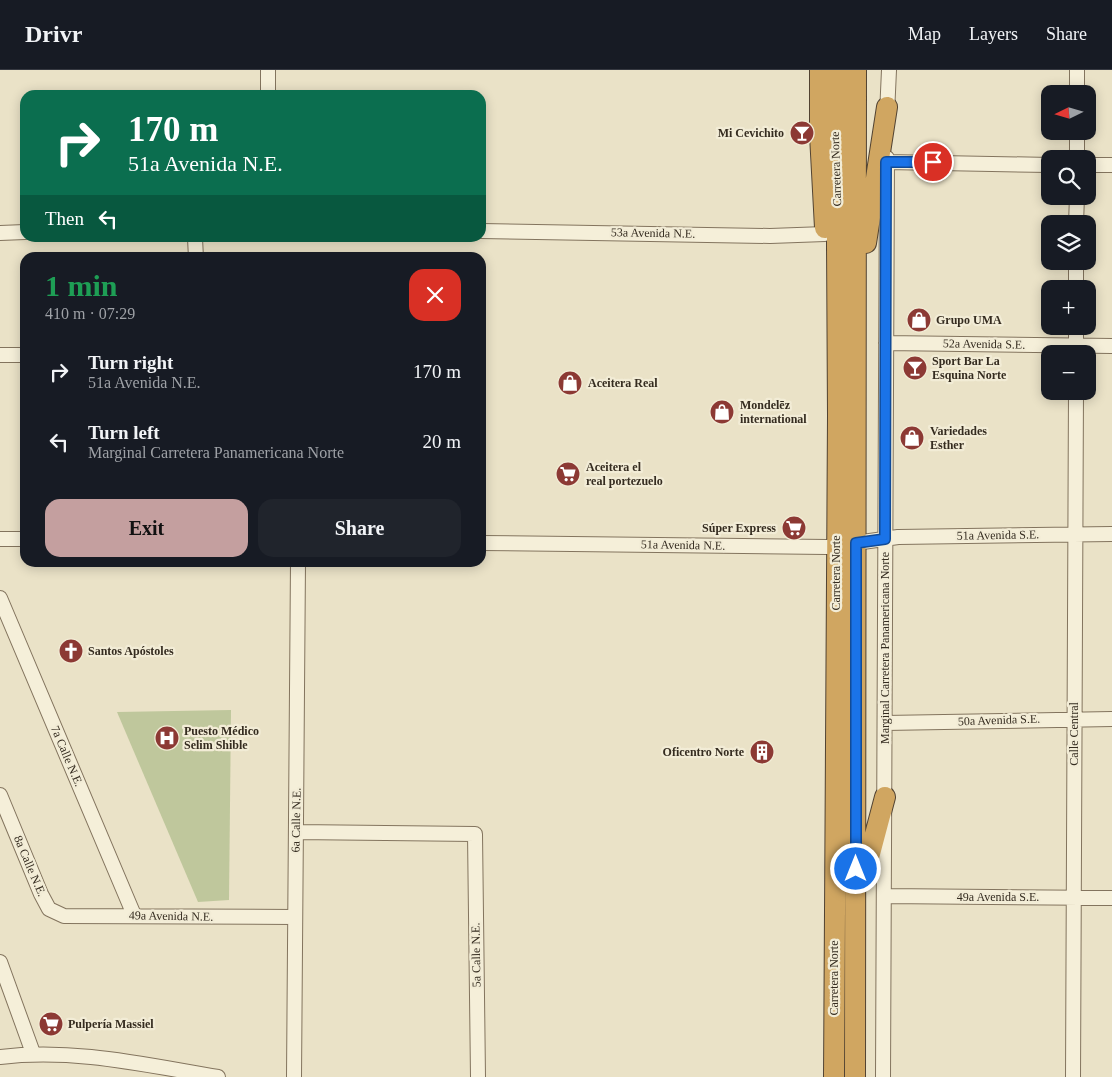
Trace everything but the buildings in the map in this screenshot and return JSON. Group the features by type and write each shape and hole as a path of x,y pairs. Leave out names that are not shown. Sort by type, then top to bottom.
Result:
{"highway":[{"path":"820,70 820,135 829,343 838,416"},
{"name":"Carretera Norte","path":"834,1077 838,416 836,70"},
{"name":"Carretera Norte","path":"854,1077 857,306 854,124 856,70"},
{"path":"857,306 887,106"},
{"path":"856,906 885,797"}],"street":[{"path":"268,70 268,90"},
{"name":"Marginal Carretera Panamericana Norte","path":"883,1077 886,162 889,70"},
{"path":"1077,70 1077,85"},
{"path":"886,162 1041,164"},
{"path":"1096,165 1112,165"},
{"name":"53a Avenida N.E.","path":"486,231 770,236 825,234"},
{"path":"0,233 20,232"},
{"name":"52a Avenida S.E.","path":"886,343 1041,348"},
{"name":"52a Avenida S.E.","path":"1096,347 1112,346"},
{"path":"0,355 20,356"},
{"name":"Calle Central","path":"1073,1077 1076,400"},
{"name":"51a Avenida S.E.","path":"885,539 1112,534"},
{"path":"0,539 20,539"},
{"name":"51a Avenida N.E.","path":"486,543 836,546 885,539"},
{"name":"6a Calle N.E.","path":"294,1077 298,567"},
{"name":"7a Calle N.E.","path":"0,598 134,915"},
{"name":"50a Avenida S.E.","path":"885,723 1074,718 1112,719"},
{"name":"8a Calle N.E.","path":"0,795 41,894 50,909"},
{"name":"5a Calle N.E.","path":"296,832 475,834 478,1077"},
{"name":"49a Avenida S.E.","path":"885,896 1112,898"},
{"name":"49a Avenida N.E.","path":"50,909 64,916 295,917"},
{"path":"1,965 33,1053"},
{"path":"0,1057 33,1053 99,1056 218,1077"}],"green space":[{"path":"231,710 229,900 198,902 117,712"}],"place":[{"name":"Mi Cevichito","path":"802,133"},
{"name":"Grupo UMA","path":"919,320"},
{"name":"Sport Bar La Esquina Norte","path":"915,368"},
{"name":"Aceitera Real","path":"570,383"},
{"name":"Mondelēz international","path":"722,412"},
{"name":"Variedades Esther","path":"912,438"},
{"name":"Aceitera el real portezuelo","path":"568,474"},
{"name":"Súper Express","path":"794,528"},
{"name":"Santos Apóstoles","path":"71,651"},
{"name":"Puesto Médico Selim Shible","path":"167,738"},
{"name":"Oficentro Norte","path":"762,752"},
{"name":"Pulpería Massiel","path":"51,1024"}],"route":[{"path":"856,869 856,543 885,539 886,162 933,162"}]}
